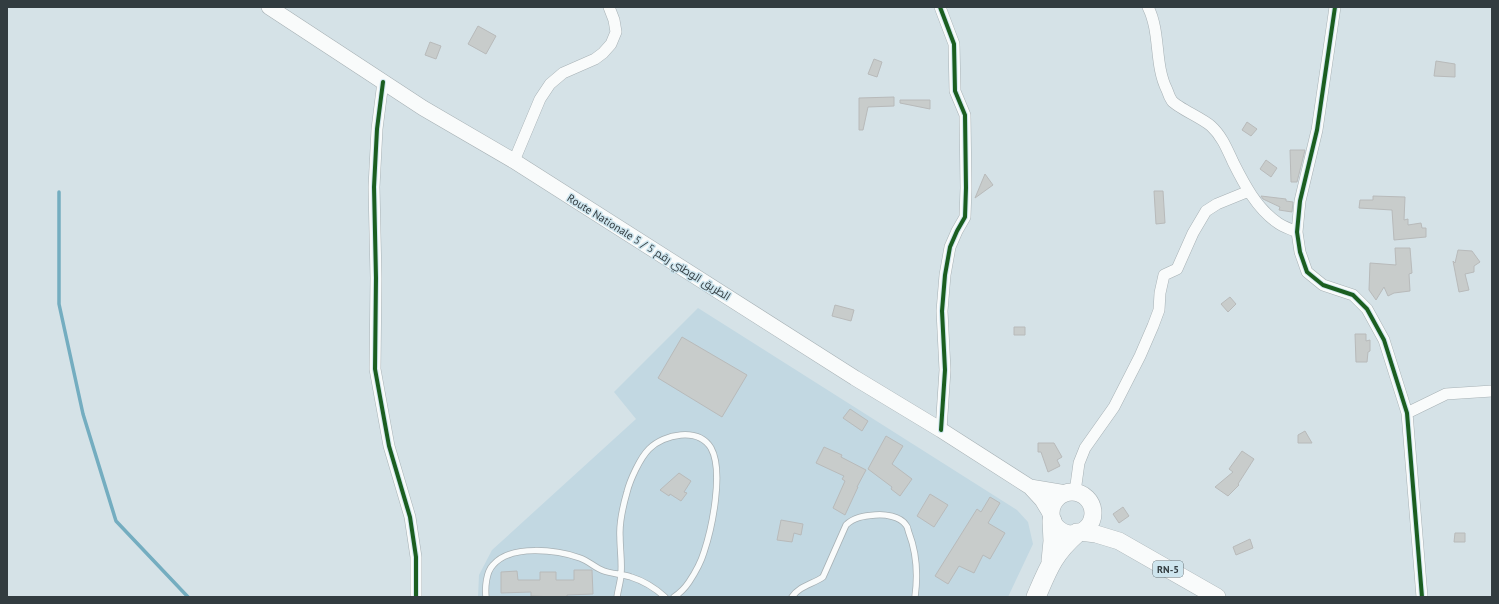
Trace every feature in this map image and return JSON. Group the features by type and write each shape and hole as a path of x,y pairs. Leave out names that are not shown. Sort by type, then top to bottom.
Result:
{"highway":[{"path":"1051,561 1053,541 1052,518"},
{"path":"1036,597 1051,561 1063,546 1079,533"}],"main road":[{"name":"Route Nationale 5 / الطريق الوطني رقم 5","path":"269,7 423,108 514,161 855,378 941,430 1030,487"},
{"path":"1030,487 1071,492 1085,497 1092,505 1093,513 1087,528 1079,533 1065,533 1055,526 1042,500 1030,487"},
{"path":"1052,518 1054,501 1060,496 1071,492"},
{"name":"RN-5","path":"1092,505 1119,541"},
{"name":"RN-5","path":"1079,533 1096,534 1119,541 1217,597"}],"street":[{"path":"514,161 540,99 550,84 563,73 595,59 611,44 616,32 614,20 609,7"},
{"path":"940,7 954,44 955,91 965,115 966,188 965,217 956,231 950,247 945,275 942,311 945,370 941,430"},
{"path":"1148,7 1152,15 1158,40 1160,69 1166,89 1173,102 1210,126 1221,137 1239,174 1264,212 1278,223 1297,232"},
{"path":"1335,7 1317,130 1300,201 1297,232 1300,252 1307,272 1323,285 1354,295 1367,309 1384,340 1407,413 1422,597"},
{"path":"383,82 377,129 374,187 376,278 375,369 389,446 410,517 416,557 416,597"},
{"path":"1071,492 1085,448 1114,407 1140,356 1153,326 1159,310 1160,293 1164,275 1177,268 1193,233 1206,211 1217,204 1249,191"},
{"path":"1407,413 1446,394 1492,391"}],"lane":[{"path":"617,597 621,574 621,522 627,491 633,475 649,449 666,438 688,435 695,436 707,444 712,450 716,464 715,509 702,557 689,583 674,597"},
{"path":"792,597 807,584 823,577 846,525 851,520 864,516 883,515 898,519 906,524 917,561 915,597"},
{"path":"486,597 488,573 492,565 503,557 514,553 544,550 566,554 589,562 605,571 632,577 655,588 665,597"}],"shaded area":[{"path":"698,308 1017,510 1028,522 1033,544 1008,597 478,597 479,575 492,550 636,419 614,392"}],"building":[{"path":"478,26 496,36 486,54 468,44"},
{"path":"430,42 441,46 436,59 425,55"},
{"path":"874,59 882,62 877,77 868,74"},
{"path":"1436,61 1455,64 1455,77 1434,76"},
{"path":"894,97 894,106 868,107 863,130 859,130 859,98"},
{"path":"900,100 930,100 930,109 900,103"},
{"path":"1247,122 1257,129 1251,136 1242,130"},
{"path":"1290,150 1305,150 1297,182 1291,182"},
{"path":"1266,160 1277,168 1271,177 1260,169"},
{"path":"985,174 993,185 975,198"},
{"path":"1154,191 1163,191 1165,223 1156,224"},
{"path":"1261,196 1286,199 1286,201 1293,202 1292,212 1279,210 1280,207 1263,199"},
{"path":"1373,196 1405,197 1404,220 1408,219 1408,225 1421,223 1422,228 1426,228 1426,237 1394,240 1392,210 1359,208 1360,200 1373,200"},
{"path":"1395,248 1410,248 1412,273 1409,274 1410,291 1394,293 1388,296 1384,287 1376,300 1369,290 1370,263 1396,265"},
{"path":"1458,250 1472,251 1480,262 1474,266 1474,272 1465,274 1469,290 1459,292 1453,261 1455,263"},
{"path":"1230,297 1236,304 1228,312 1221,304"},
{"path":"835,305 854,310 851,321 832,316"},
{"path":"1014,327 1025,327 1025,335 1014,335"},
{"path":"1355,334 1366,334 1366,341 1370,340 1370,351 1368,352 1367,362 1356,362"},
{"path":"682,337 747,375 722,417 658,378"},
{"path":"850,409 868,421 862,431 843,418"},
{"path":"1305,431 1312,443 1298,443 1298,435"},
{"path":"886,436 903,446 892,464 912,479 900,496 891,489 892,487 868,469"},
{"path":"1038,443 1054,443 1062,457 1057,460 1060,466 1048,472 1041,452 1038,452"},
{"path":"824,447 842,455 841,457 866,470 845,515 833,508 845,481 842,479 844,476 816,463"},
{"path":"1242,451 1254,459 1238,484 1239,485 1228,496 1215,487 1233,472 1229,469"},
{"path":"679,473 691,481 684,492 687,493 681,501 660,490"},
{"path":"930,494 948,505 934,527 917,516"},
{"path":"990,497 1000,503 988,523 1005,533 990,559 983,555 974,573 959,566 948,584 935,576 977,509 981,512"},
{"path":"1123,507 1129,516 1119,523 1113,514"},
{"path":"781,520 803,524 801,535 794,533 792,542 777,540"},
{"path":"1455,533 1465,533 1465,542 1454,542"},
{"path":"1250,539 1253,548 1236,555 1233,547"},
{"path":"574,570 592,570 593,594 556,597 531,596 531,592 501,593 501,572 517,571 518,580 540,580 540,572 556,572 556,580 574,580"}],"waterway":[{"path":"59,192 59,304 83,414 116,521 188,597"}],"cycle path":[{"path":"940,7 954,44 955,91 965,115 966,188 965,217 950,247 945,275 942,311 945,370 941,430"},
{"path":"1335,7 1317,130 1300,201 1297,232 1300,252 1307,272 1323,285 1353,295 1367,309 1384,340 1407,413 1422,597"},
{"path":"383,82 377,129 374,187 376,278 375,369 389,446 410,517 416,557 416,597"}]}
